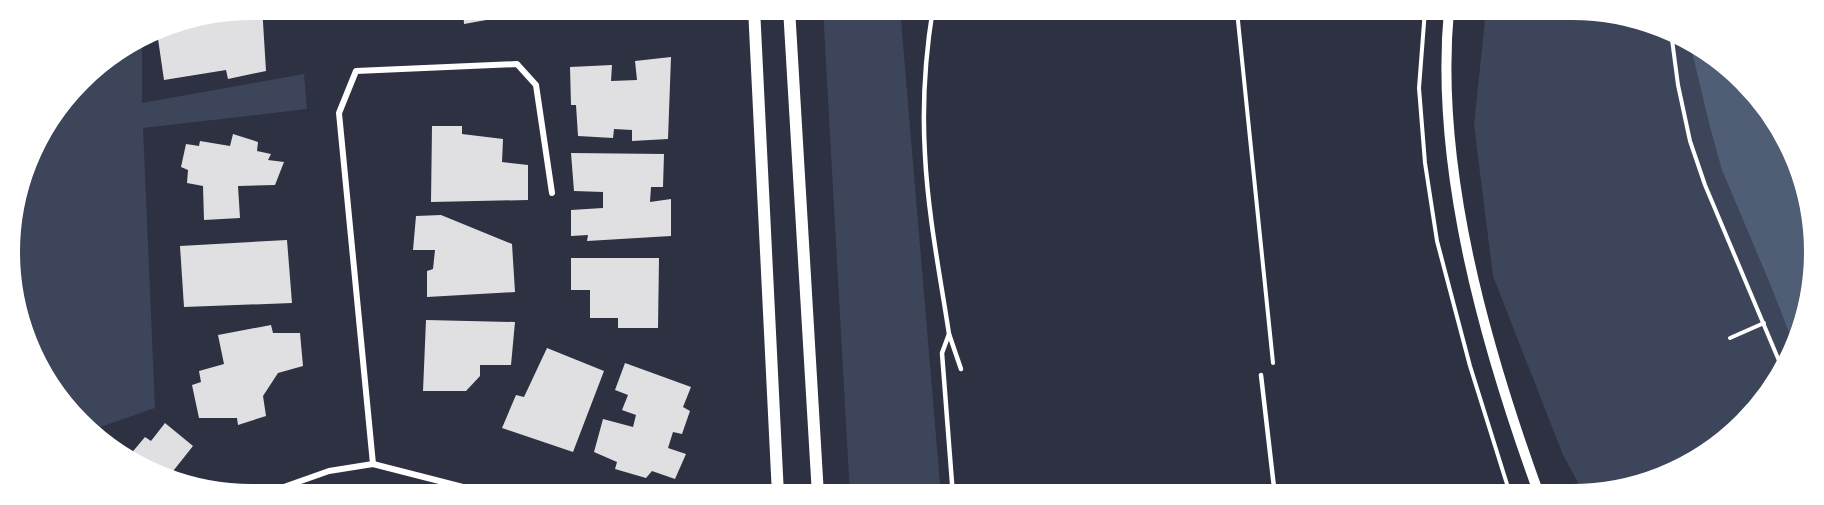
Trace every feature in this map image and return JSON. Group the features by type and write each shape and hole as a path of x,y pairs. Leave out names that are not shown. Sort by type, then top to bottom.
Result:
{"main road":[{"path":"754,16 778,488"},
{"path":"789,16 818,488"}],"street":[{"path":"1448,16 1446,33 1448,107 1456,186 1469,259 1498,376 1537,488"},
{"path":"373,464 339,113 356,71 517,64 536,85 552,193"},
{"path":"281,488 329,471 373,464 467,488"}],"lane":[{"path":"932,16 927,46 924,97 925,156 949,334 961,369"},
{"path":"949,334 942,353 951,488"},
{"path":"1261,375 1274,488"}],"path":[{"path":"1238,16 1274,374"},
{"path":"1672,39 1678,84 1690,141 1705,185 1780,363"},
{"path":"1730,338 1764,323"}],"shaded area":[{"path":"823,16 901,16 940,488 850,488"},
{"path":"1485,16 1587,17 1618,21 1662,34 1690,48 1715,65 1749,97 1768,121 1790,162 1803,206 1808,252 1803,299 1790,343 1768,384 1727,430 1703,449 1662,471 1647,476 1618,484 1581,488 1563,455 1493,276 1474,125"},
{"path":"142,44 142,103 304,74 307,109 143,128 155,408 96,429 56,384 34,343 21,299 16,252 21,206 34,162 56,121 75,97 109,65"},
{"path":"1693,50 1727,75 1749,97 1768,121 1790,162 1803,206 1808,252 1803,299 1791,339 1722,170"}],"building":[{"path":"263,16 266,71 228,79 226,70 164,80 158,36 197,24 237,17"},
{"path":"464,16 503,16 503,17 464,24"},
{"path":"671,57 668,139 632,141 632,130 614,129 613,138 578,136 576,105 571,105 570,67 612,65 611,81 637,80 635,61"},
{"path":"432,126 462,126 462,134 503,139 502,162 528,165 528,200 431,202"},
{"path":"233,134 258,142 257,151 271,154 268,160 284,162 275,185 238,186 240,218 204,220 203,186 187,183 188,170 181,167 186,144 199,146 200,141 230,146"},
{"path":"571,153 664,154 663,187 651,187 650,202 671,199 671,236 587,241 588,235 571,236 571,210 603,208 603,192 574,191"},
{"path":"441,215 512,244 515,292 427,297 427,271 433,269 435,250 413,250 416,216"},
{"path":"287,240 292,303 184,307 180,246"},
{"path":"571,258 659,258 658,328 618,328 618,318 590,318 590,290 571,290"},
{"path":"426,320 515,322 511,365 480,365 480,376 466,391 423,391"},
{"path":"271,325 273,333 300,333 303,366 278,373 263,396 266,416 238,425 237,418 199,418 192,385 201,382 199,371 224,364 218,335"},
{"path":"547,348 604,371 573,452 502,428 516,395 524,397"},
{"path":"625,363 691,387 683,407 690,411 682,434 673,432 668,448 686,454 675,479 652,471 646,478 615,469 617,462 594,452 603,419 633,427 636,415 622,410 628,395 615,390"},
{"path":"165,423 193,446 171,474 130,455 145,437 151,441"}]}
